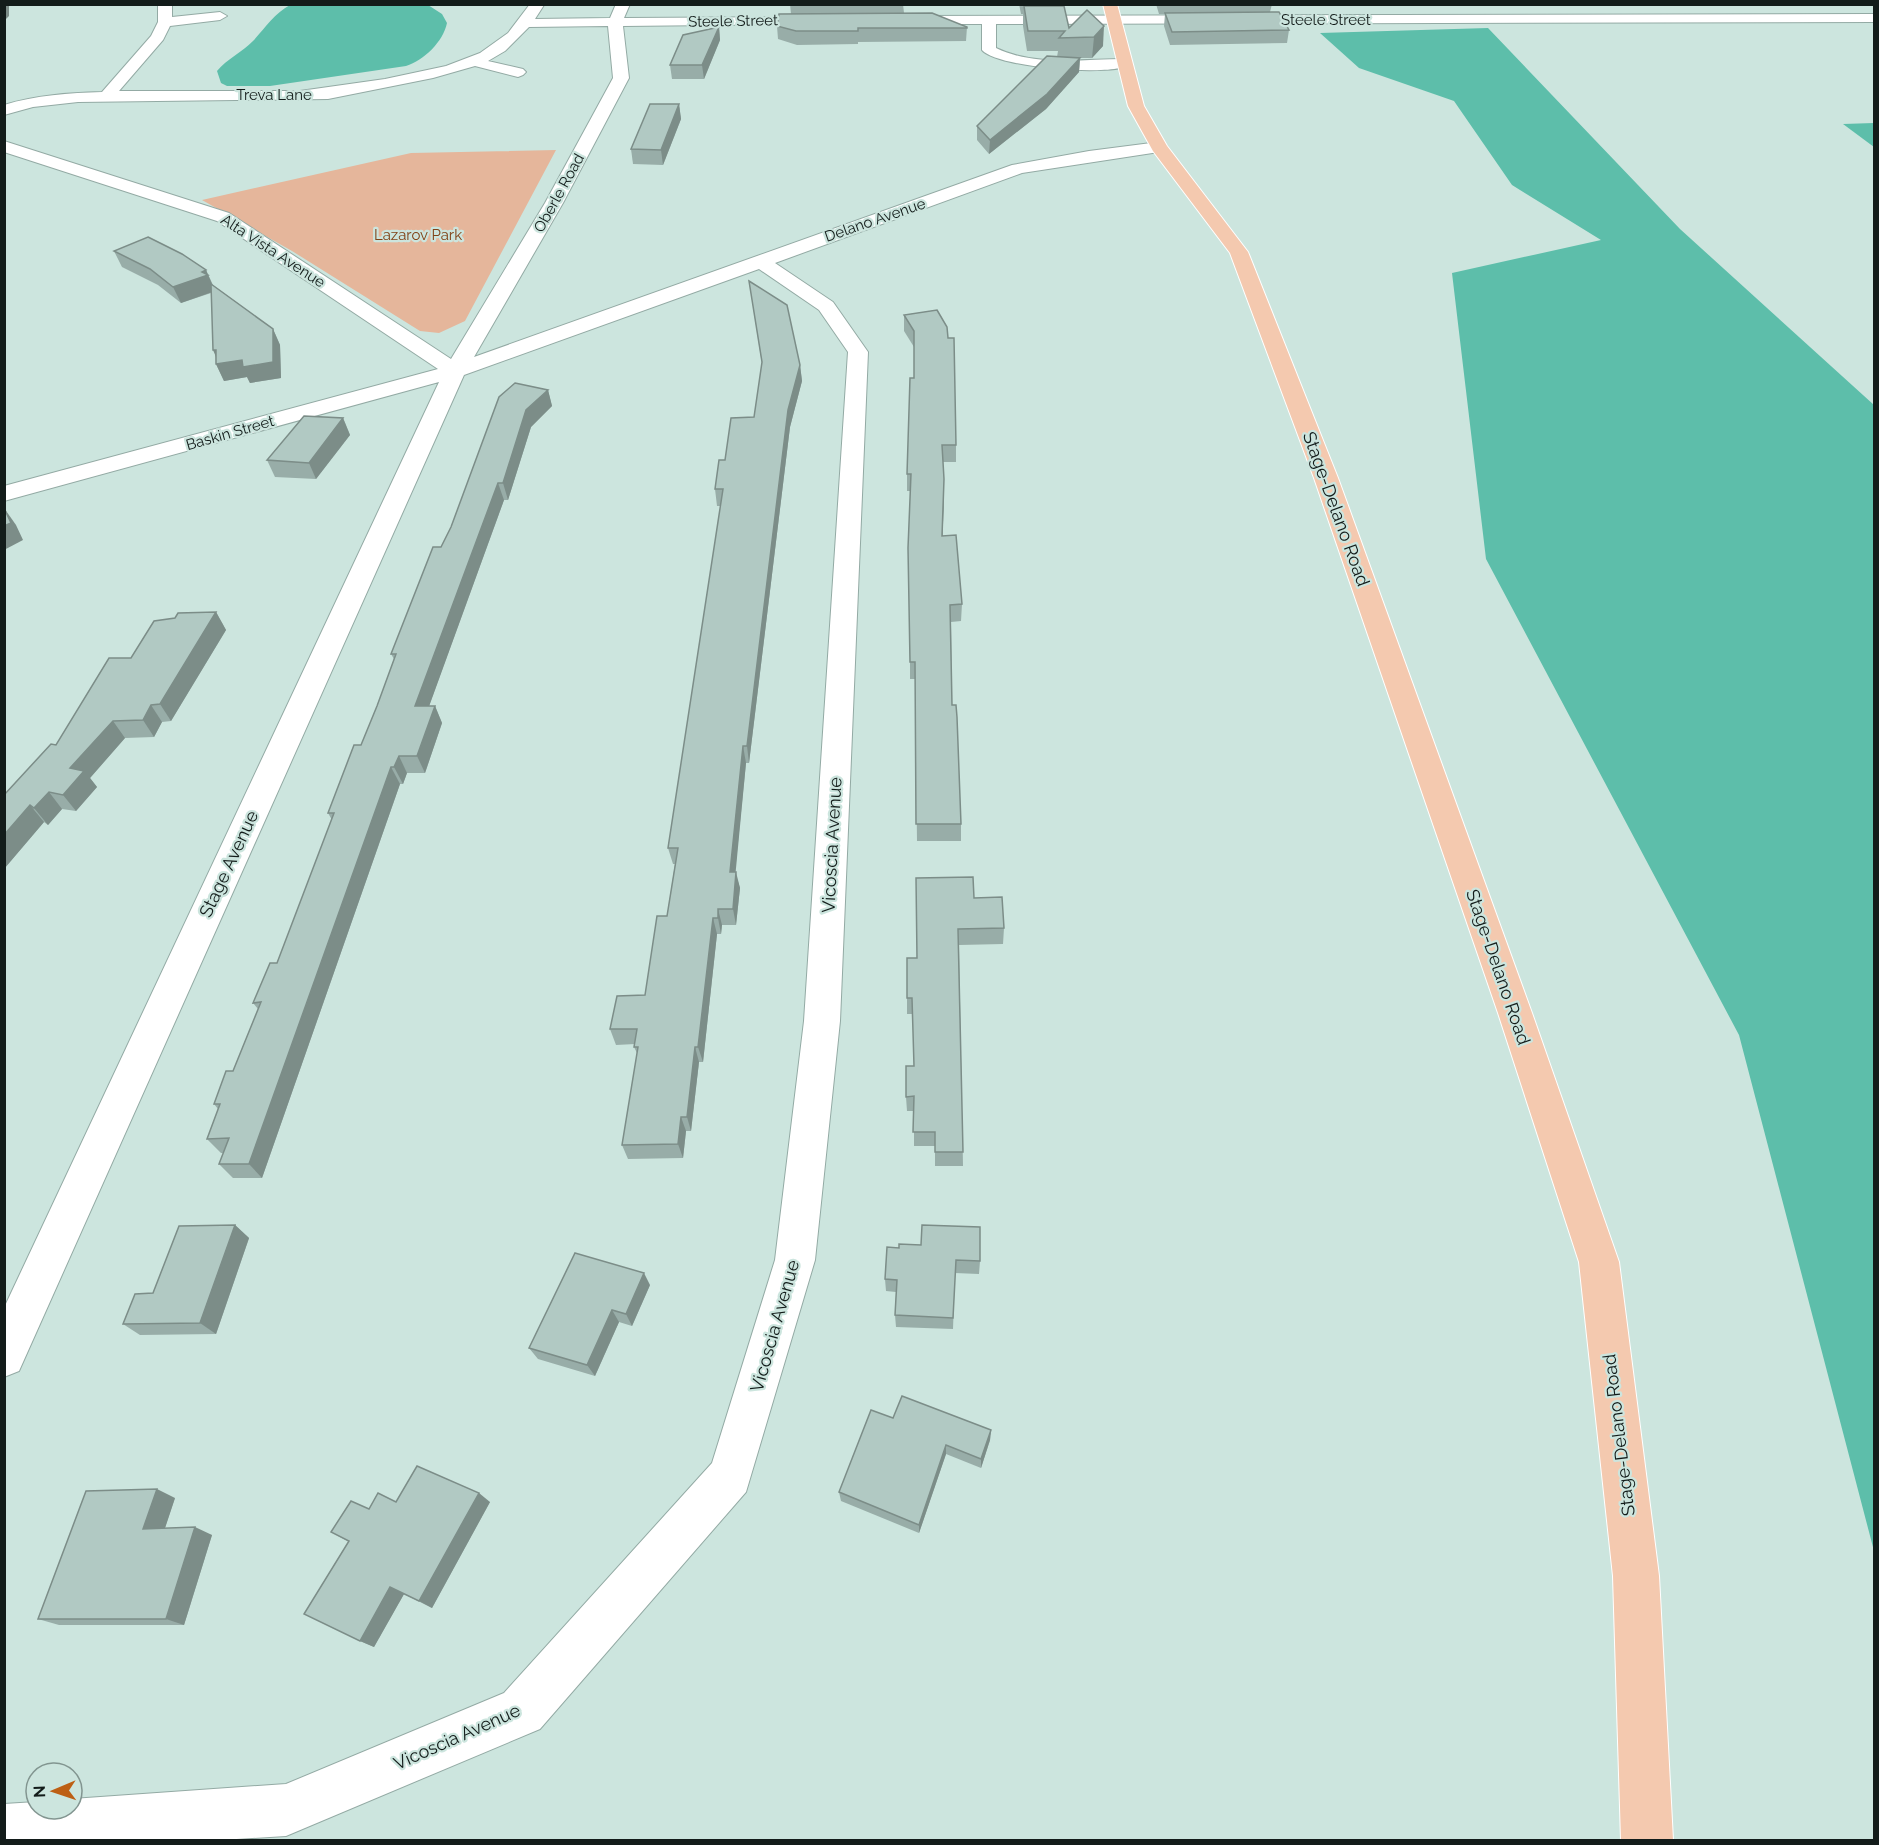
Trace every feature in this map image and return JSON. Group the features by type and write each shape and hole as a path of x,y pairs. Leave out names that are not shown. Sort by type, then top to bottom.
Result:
{"main road":[{"path":"1110,4 1136,106 1159,147"},
{"name":"Stage-Delano Road","path":"1159,147 1239,252 1243,262 1326,478 1515,1013 1599,1262 1636,1576 1647,1840"}],"street":[{"path":"106,97 158,37 165,22 165,4"},
{"name":"Treva Lane","path":"4,110 42,101 106,97 333,94 418,77 475,62 498,50 526,23 537,4"},
{"path":"615,22 623,4"},
{"path":"807,20 809,4"},
{"path":"1648,4 1665,19"},
{"path":"165,22 220,16"},
{"name":"Steele Street","path":"887,20 1875,18"},
{"name":"Steele Street","path":"526,23 841,20"},
{"path":"989,21 988,50 1000,57 1024,62 1125,63"},
{"name":"Oberle Road","path":"454,371 555,203 621,78 615,22"},
{"path":"475,62 518,72"},
{"name":"Alta Vista Avenue","path":"4,146 223,217 454,371"},
{"name":"Delano Avenue","path":"454,371 1018,169 1089,156 1159,147"},
{"name":"Vicoscia Avenue","path":"4,1830 286,1810 522,1711 730,1476 795,1260 822,1021 858,352 826,306 759,260"},
{"name":"Baskin Street","path":"4,494 454,371"},
{"name":"Stage Avenue","path":"4,1356 454,371"}],"green space":[{"name":"Lazarov Park","path":"556,150 465,321 439,333 420,331 292,251 202,200 411,153"}],"shaded area":[{"path":"290,5 428,5 442,14 447,23 432,49 406,66 270,86 227,86 221,83 217,71 249,45 275,16"},
{"path":"1488,28 1680,229 1874,405 1874,1551 1739,1035 1486,559 1452,273 1601,240 1512,185 1454,101 1359,68 1320,33"},
{"path":"1874,123 1874,147 1843,124"}],"building":[{"path":"1024,6 1064,6 1069,28 1087,10 1104,26 1094,37 1059,38 1065,31 1028,31"},
{"path":"1279,12 1289,30 1172,32 1165,13"},
{"path":"932,13 967,28 858,28 858,31 796,31 777,26 779,14"},
{"path":"719,27 702,65 670,65 683,35"},
{"path":"1047,56 1080,58 1047,94 990,140 977,126"},
{"path":"650,104 679,104 661,150 631,149"},
{"path":"148,237 182,254 206,270 202,272 208,275 173,287 150,269 114,251"},
{"path":"749,281 787,305 800,365 788,410 747,746 743,746 730,872 736,872 733,909 718,909 718,918 713,918 698,1047 695,1047 687,1117 681,1117 678,1144 622,1145 638,1047 634,1047 637,1029 610,1029 617,996 645,995 657,916 667,916 678,848 668,848 723,489 715,489 719,460 725,460 731,418 754,417 762,362"},
{"path":"211,284 273,329 273,362 243,367 242,360 216,364 216,350 213,350"},
{"path":"937,310 947,327 948,338 954,338 956,445 942,445 944,479 942,536 956,535 962,604 950,605 952,705 956,705 957,717 961,824 916,824 915,662 910,662 908,548 911,474 907,474 910,378 914,378 914,331 904,315"},
{"path":"515,383 548,390 526,410 503,483 498,483 415,706 435,706 417,756 399,756 394,767 391,767 249,1164 219,1164 229,1138 207,1139 220,1104 214,1104 226,1071 233,1071 261,1002 253,1003 270,963 277,963 334,813 328,813 354,745 361,745 377,706 396,654 391,654 433,547 441,547 451,527 499,397"},
{"path":"304,416 343,418 309,463 267,460"},
{"path":"4,508 11,523 4,526"},
{"path":"216,612 160,704 151,705 143,720 113,721 70,768 84,771 63,795 49,792 34,808 30,805 4,835 4,795 51,744 56,745 109,658 131,658 154,621 175,618 178,613"},
{"path":"973,877 974,898 1002,897 1004,928 958,929 963,1152 935,1152 935,1132 913,1132 914,1096 906,1097 906,1066 914,1066 912,998 907,998 907,958 917,958 916,878"},
{"path":"235,1225 200,1323 123,1324 135,1294 153,1293 179,1226"},
{"path":"922,1225 980,1227 980,1261 956,1260 953,1318 895,1315 897,1280 885,1279 887,1247 899,1248 899,1244 921,1245"},
{"path":"575,1253 644,1273 626,1314 612,1310 587,1365 529,1348"},
{"path":"902,1396 991,1430 981,1459 946,1445 919,1525 839,1492 871,1410 893,1418"},
{"path":"417,1466 479,1493 419,1601 390,1587 360,1641 304,1614 349,1541 331,1532 351,1501 369,1509 378,1493 396,1502"},
{"path":"157,1489 143,1529 195,1527 166,1619 38,1619 86,1491"}]}
